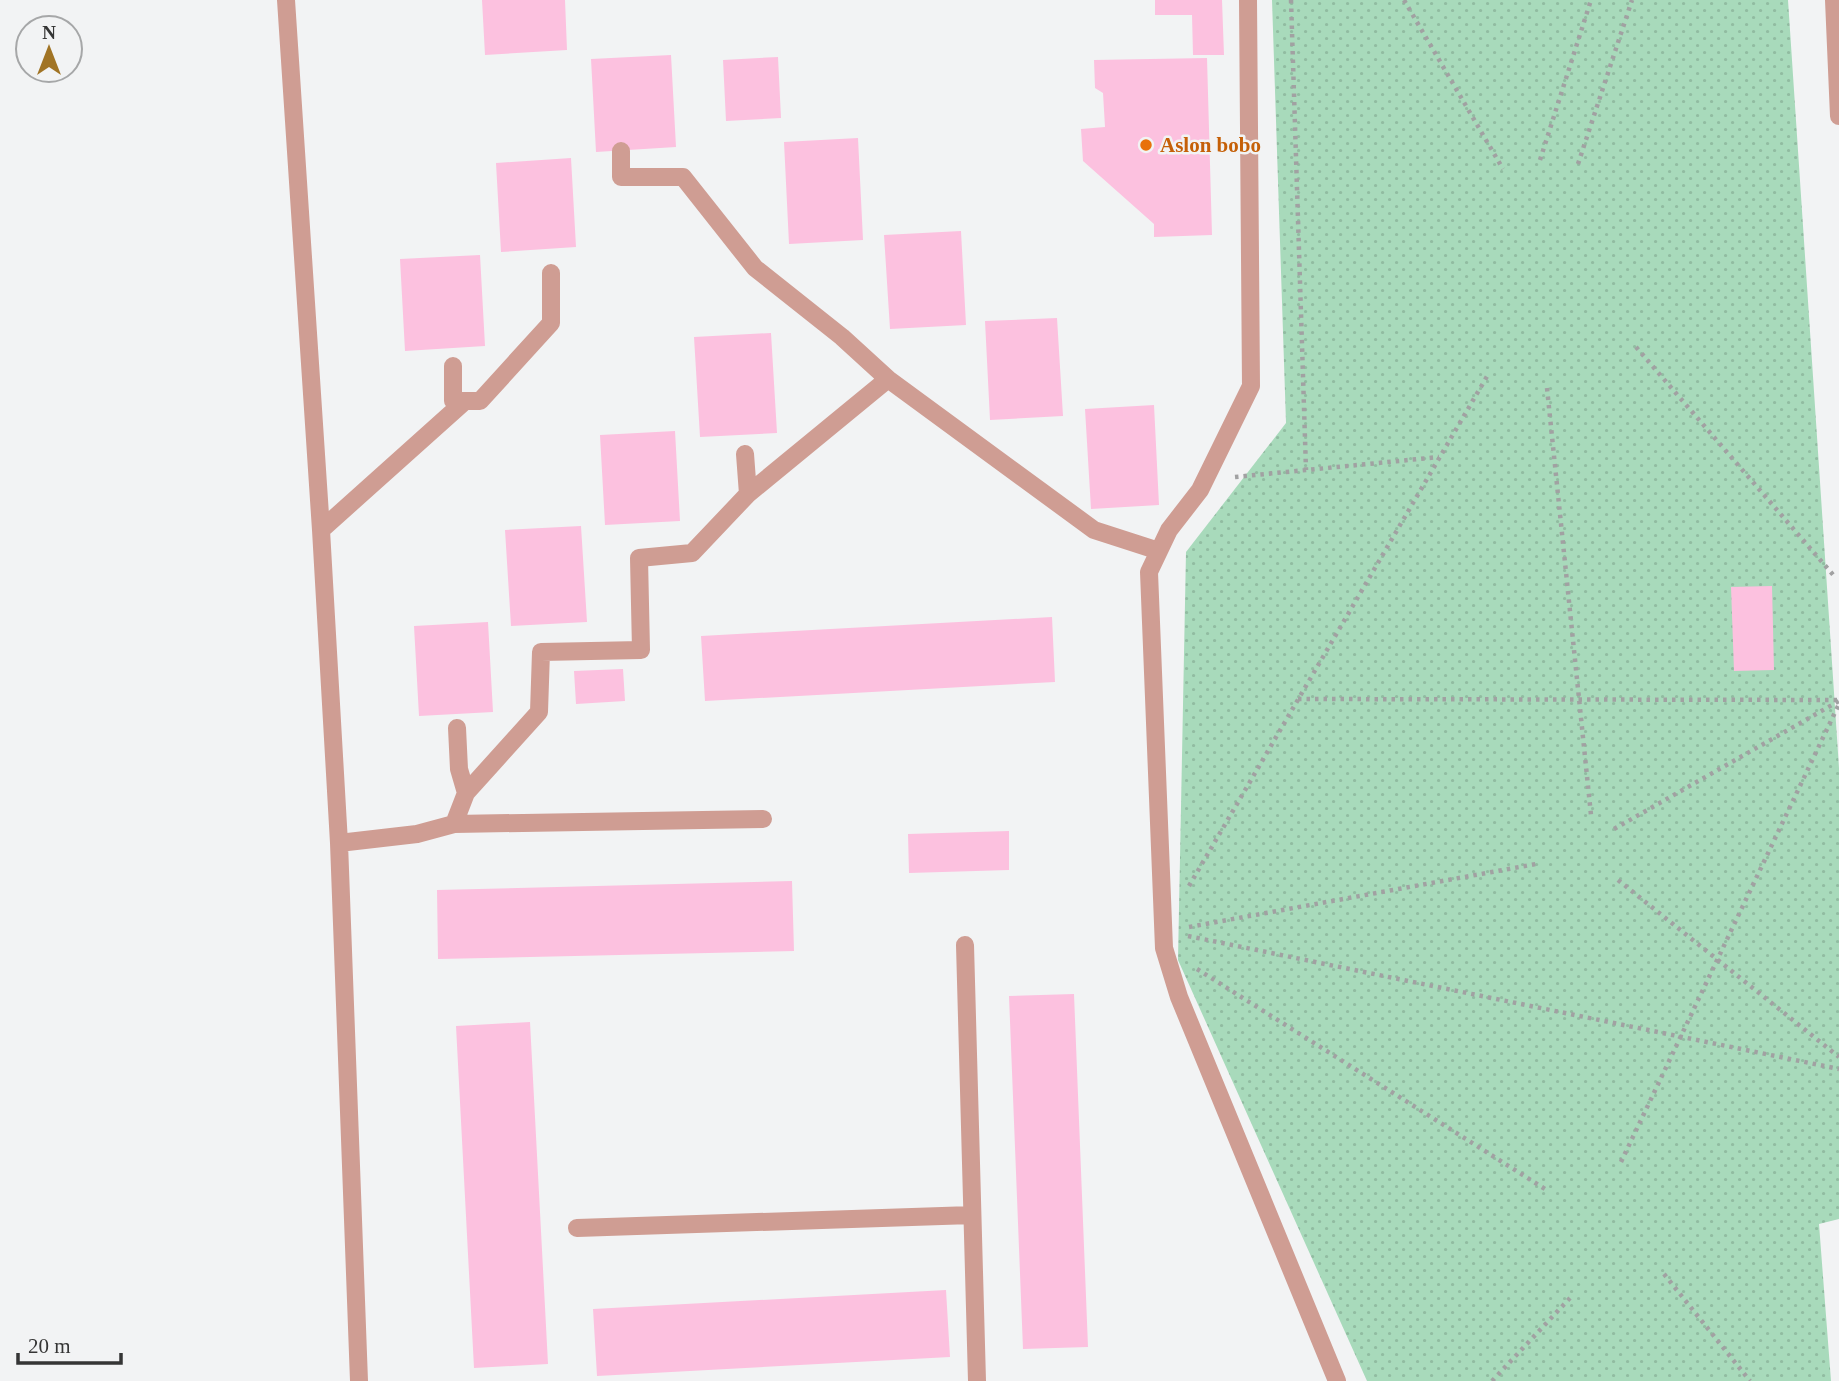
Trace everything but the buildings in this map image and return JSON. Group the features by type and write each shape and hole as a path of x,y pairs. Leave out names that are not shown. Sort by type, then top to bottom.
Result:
{"street":[{"path":"286,0 339,844 359,1381"},
{"path":"1248,0 1251,386 1200,491 1169,530 1149,572 1163,940 1180,997 1338,1381"},
{"path":"1834,0 1839,116"},
{"path":"621,151 621,177 683,177 755,268 842,337 888,379 1094,530 1159,551"},
{"path":"453,366 453,401 480,401 551,323 551,273"},
{"path":"454,824 466,793 538,712 541,652 640,650 639,558 692,553 748,495 888,379"},
{"path":"321,530 465,401"},
{"path":"745,454 748,495"},
{"path":"457,727 459,769 466,793"},
{"path":"339,844 417,834 454,824 762,819"},
{"path":"965,944 977,1381"},
{"path":"577,1228 972,1215"}],"path":[{"path":"1291,0 1307,471"},
{"path":"1404,0 1503,169"},
{"path":"1540,160 1591,0"},
{"path":"1578,164 1632,0"},
{"path":"1636,347 1835,577"},
{"path":"1163,940 1298,699 1489,373"},
{"path":"1548,388 1591,815"},
{"path":"1205,480 1440,457"},
{"path":"1298,699 1839,701"},
{"path":"1614,829 1839,701"},
{"path":"1621,1162 1839,701"},
{"path":"1163,940 1536,864"},
{"path":"1618,880 1839,1057"},
{"path":"1163,940 1839,1069"},
{"path":"1163,940 1545,1189"},
{"path":"1664,1274 1750,1381"},
{"path":"1492,1381 1570,1298"}],"green space":[{"path":"1272,0 1788,0 1839,768 1839,1219 1819,1224 1831,1381 1367,1381 1178,960 1186,552 1286,423"}],"place":[{"name":"Aslon bobo","path":"1146,145"}]}
